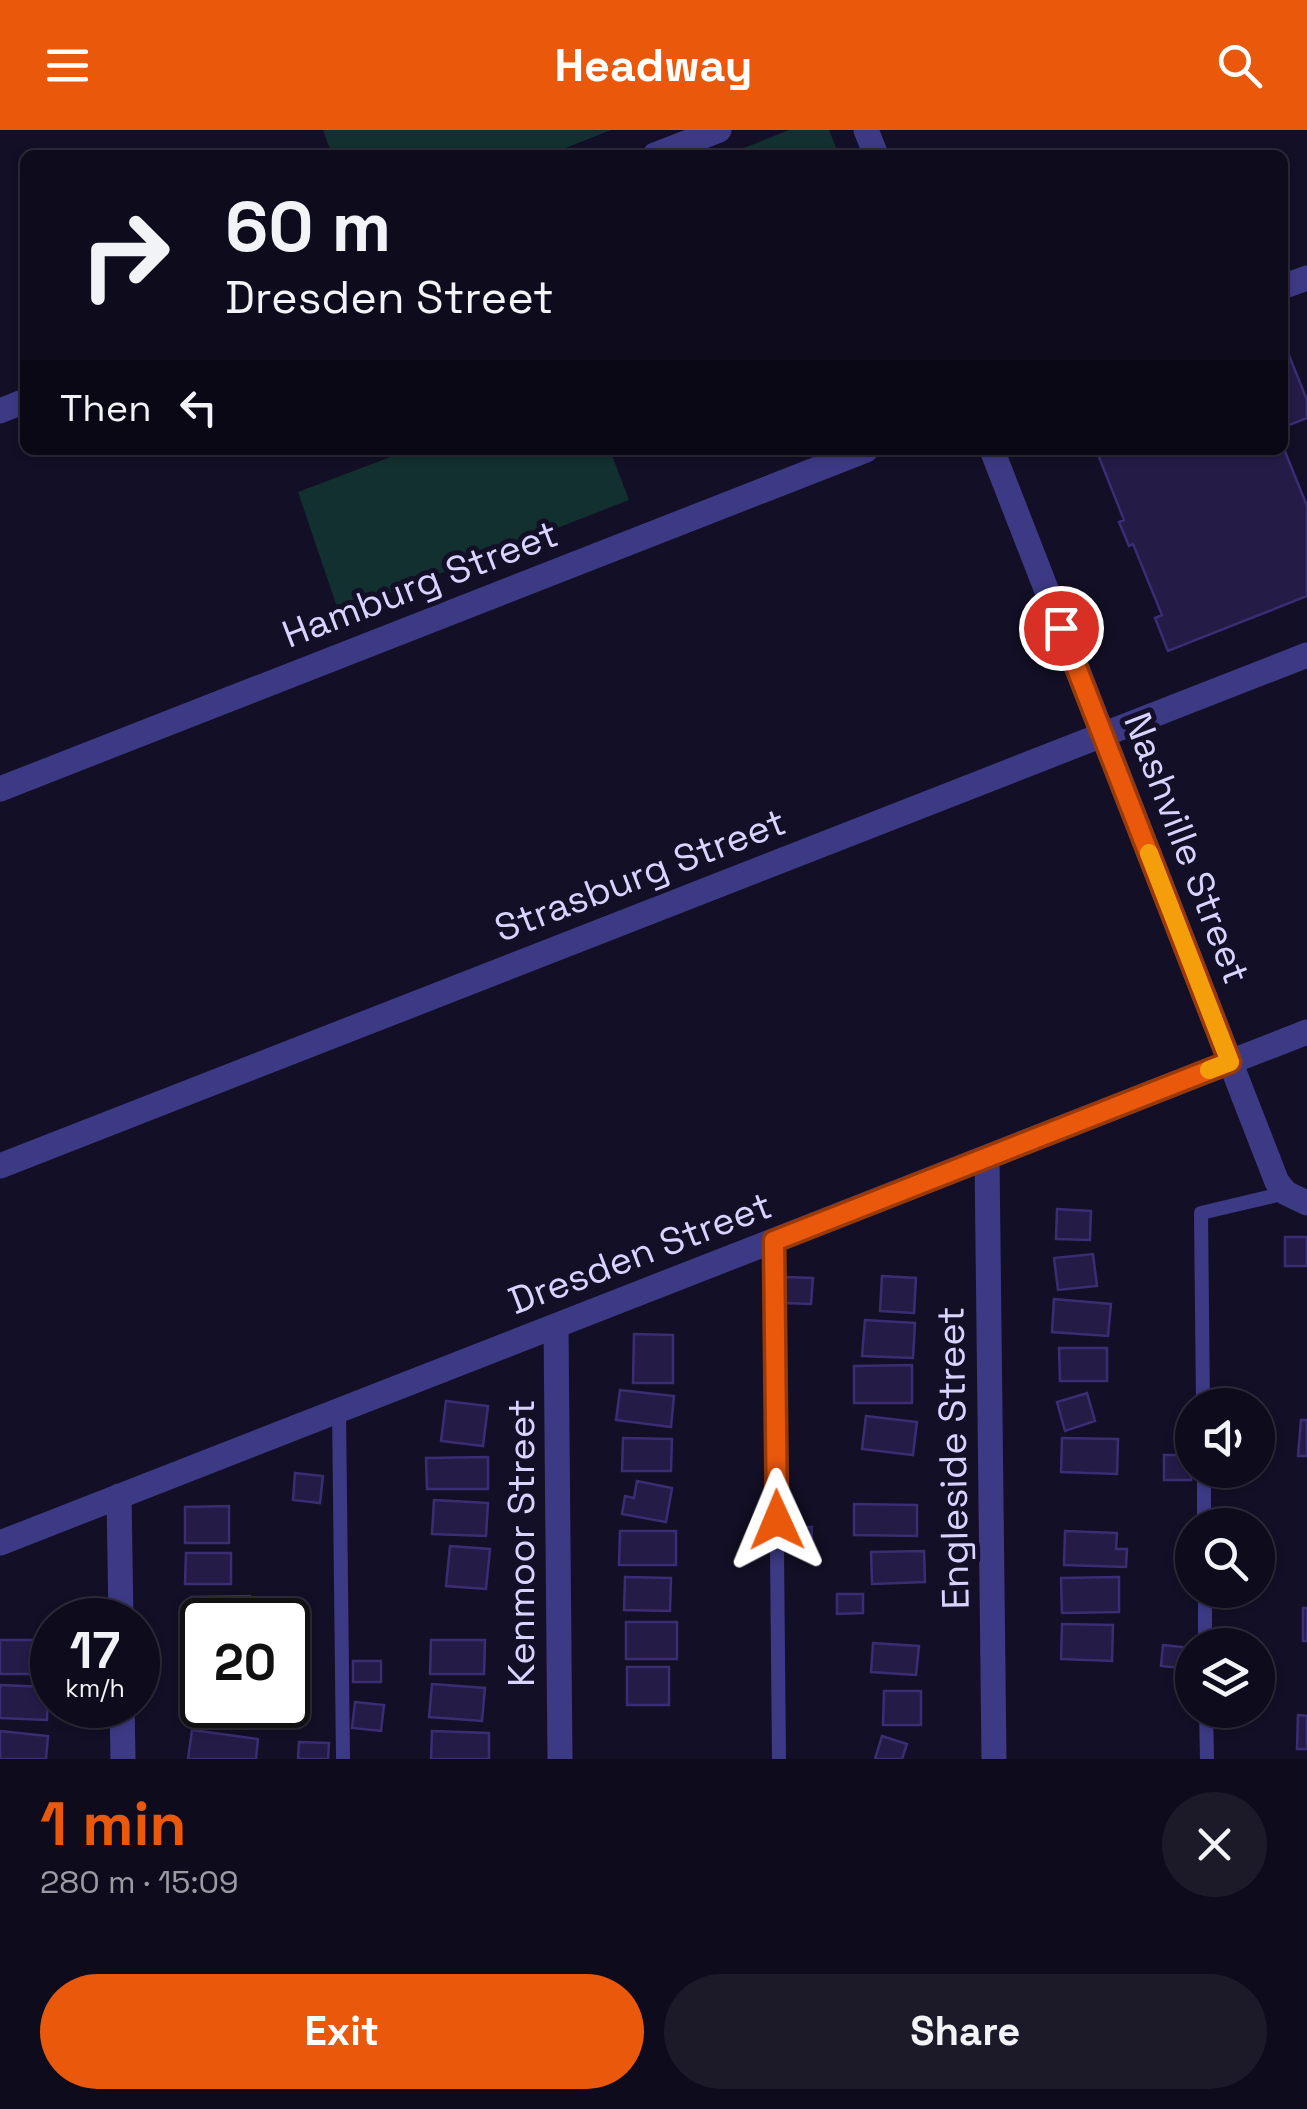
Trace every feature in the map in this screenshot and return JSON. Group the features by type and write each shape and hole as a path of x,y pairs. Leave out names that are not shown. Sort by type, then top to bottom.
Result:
{"street":[{"path":"668,150 719,130"},
{"name":"Hamburg Street","path":"0,788 853,455"},
{"name":"Nashville Street","path":"994,455 1277,1182 1296,1198"},
{"name":"Strasburg Street","path":"0,1166 1307,655"},
{"name":"Dresden Street","path":"0,1543 1307,1032"},
{"name":"Engleside Street","path":"987,1157 994,1759"},
{"name":"Kenmoor Street","path":"556,1326 560,1759"},
{"path":"118,1496 120,1598"},
{"path":"122,1728 123,1759"}],"lane":[{"path":"1203,1388 1201,1213 1296,1198"},
{"path":"774,1241 778,1759"},
{"path":"340,1410 344,1759"},
{"path":"1206,1728 1207,1759"}],"green space":[{"path":"323,130 611,130 561,150 330,150"},
{"path":"789,130 829,130 837,150 739,150"},
{"path":"396,455 612,455 629,500 339,613 298,492"}],"building":[{"path":"1288,353 1307,400 1307,418 1288,426"},
{"path":"1098,455 1286,455 1307,506 1307,596 1168,651 1155,618 1162,615 1133,544 1129,546 1119,522 1124,520"},
{"path":"1057,1209 1091,1211 1090,1240 1056,1239"},
{"path":"1285,1237 1307,1237 1307,1266 1285,1266"},
{"path":"1093,1254 1097,1286 1058,1290 1054,1258"},
{"path":"882,1276 916,1278 914,1313 880,1311"},
{"path":"785,1277 813,1278 811,1304 783,1303"},
{"path":"1054,1299 1111,1304 1108,1336 1052,1332"},
{"path":"865,1320 915,1323 913,1358 862,1356"},
{"path":"634,1334 673,1335 673,1383 633,1383"},
{"path":"1059,1348 1107,1348 1107,1381 1060,1381"},
{"path":"912,1365 912,1403 854,1403 854,1366"},
{"path":"620,1390 674,1396 671,1427 616,1420"},
{"path":"1087,1393 1095,1421 1065,1431 1057,1402"},
{"path":"446,1401 488,1406 483,1446 441,1441"},
{"path":"866,1416 917,1422 913,1455 862,1449"},
{"path":"1301,1420 1307,1420 1307,1456 1298,1456"},
{"path":"623,1438 672,1439 671,1471 622,1471"},
{"path":"1062,1438 1118,1439 1117,1474 1061,1472"},
{"path":"1164,1455 1175,1455 1175,1480 1164,1480"},
{"path":"488,1457 488,1489 427,1489 426,1458"},
{"path":"295,1473 323,1476 320,1503 293,1500"},
{"path":"637,1481 672,1488 666,1522 622,1514 625,1496 634,1498"},
{"path":"434,1500 488,1503 486,1536 432,1534"},
{"path":"854,1504 917,1505 917,1536 854,1535"},
{"path":"229,1506 229,1543 185,1543 185,1507"},
{"path":"784,1527 812,1527 811,1546 784,1546"},
{"path":"620,1531 676,1531 676,1565 619,1565"},
{"path":"1065,1531 1117,1533 1116,1549 1127,1549 1126,1567 1064,1565"},
{"path":"450,1546 490,1549 486,1589 446,1586"},
{"path":"924,1551 925,1582 872,1584 871,1552"},
{"path":"186,1553 231,1553 231,1584 185,1584"},
{"path":"625,1577 671,1578 670,1611 624,1610"},
{"path":"1119,1577 1119,1612 1062,1613 1061,1578"},
{"path":"837,1594 863,1594 863,1613 837,1614"},
{"path":"250,1596 250,1598 191,1598"},
{"path":"1303,1608 1307,1608 1307,1641 1303,1641"},
{"path":"626,1622 677,1622 677,1659 626,1659"},
{"path":"1062,1624 1113,1625 1112,1661 1061,1659"},
{"path":"0,1640 30,1640 30,1674 0,1674"},
{"path":"431,1640 485,1640 484,1674 430,1674"},
{"path":"873,1643 919,1646 916,1675 871,1672"},
{"path":"1163,1645 1175,1646 1175,1667 1161,1666"},
{"path":"353,1661 381,1661 381,1682 353,1682"},
{"path":"627,1667 669,1667 669,1705 627,1705"},
{"path":"432,1684 485,1688 482,1721 429,1717"},
{"path":"0,1685 30,1686 30,1719 0,1718"},
{"path":"884,1691 921,1691 921,1725 883,1725"},
{"path":"355,1702 384,1705 381,1731 352,1728"},
{"path":"1298,1715 1307,1716 1307,1749 1297,1749"},
{"path":"192,1730 258,1739 256,1759 188,1759"},
{"path":"0,1731 48,1736 46,1759 0,1759"},
{"path":"432,1731 489,1733 489,1759 431,1759"},
{"path":"882,1736 907,1744 902,1759 875,1759"},
{"path":"299,1742 329,1743 328,1759 298,1759"}],"slow traffic":[{"path":"1149,853 1230,1062 1209,1070"}],"route":[{"path":"777,1520 774,1241 1230,1062 1061,628"}]}
